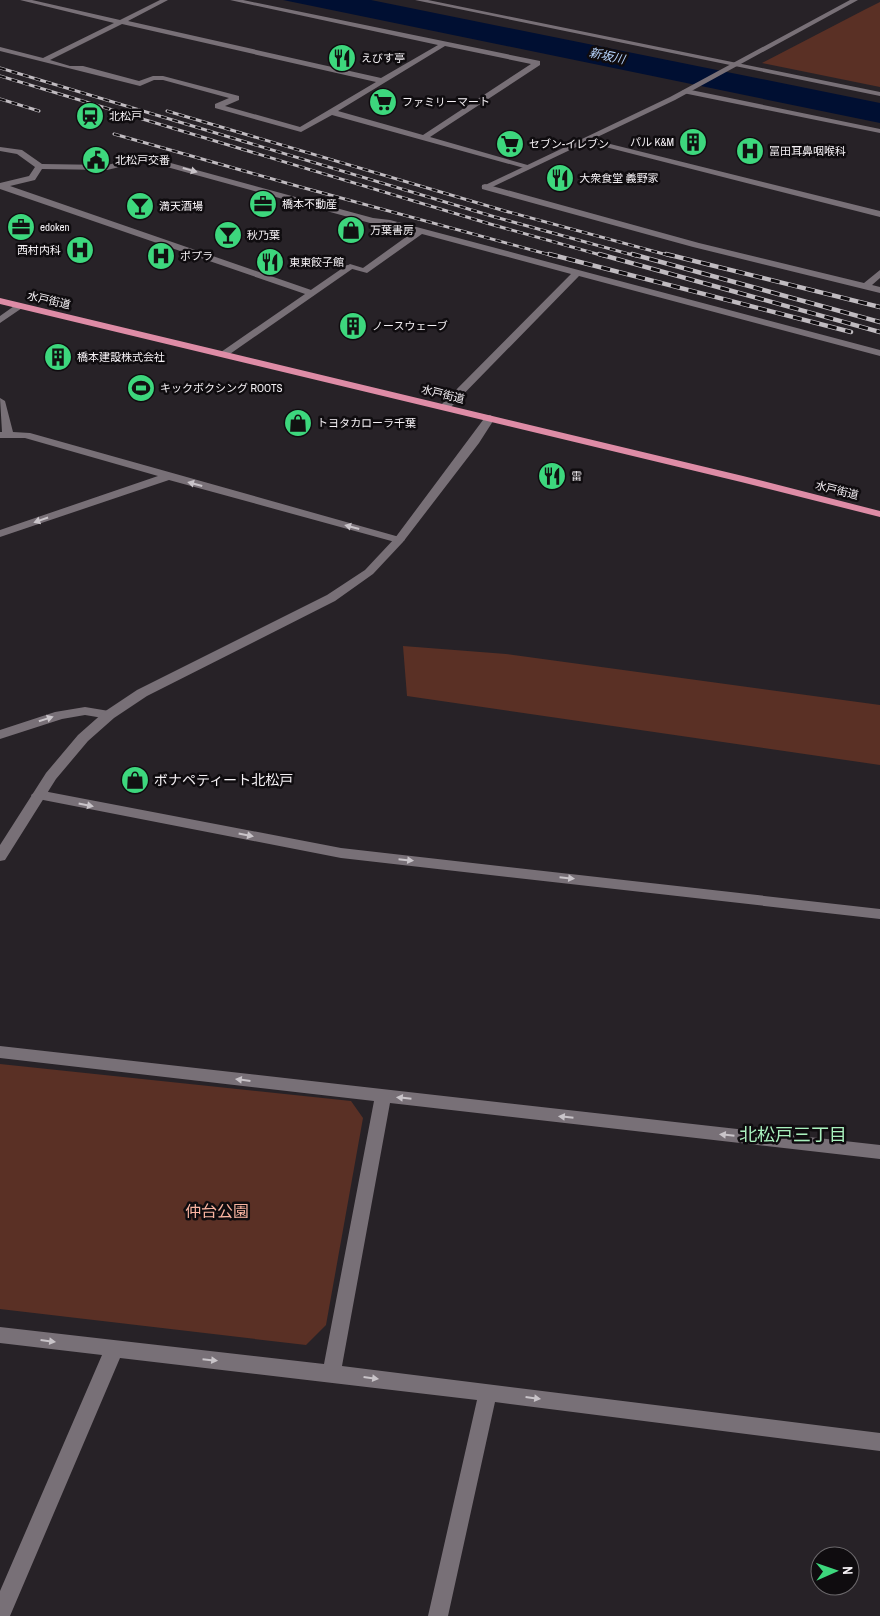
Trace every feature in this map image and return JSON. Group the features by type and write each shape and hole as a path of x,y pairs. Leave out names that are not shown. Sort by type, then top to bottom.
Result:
{"highway":[{"name":"水戸街道","path":"0,300 880,514"}],"street":[{"path":"23,0 383,81"},
{"path":"42,61 165,0"},
{"path":"233,0 537,63 423,138"},
{"path":"418,0 880,94"},
{"path":"855,0 686,91 588,140 527,166 485,187 696,245 880,290"},
{"path":"0,49 140,84 153,78 163,78 236,98 218,106 301,130 444,44"},
{"path":"686,91 880,131"},
{"path":"332,112 527,166"},
{"path":"588,140 880,214"},
{"path":"0,149 19,152 40,166 92,168 120,166 129,165 145,158 373,221 387,222 576,274 880,353"},
{"path":"1,186 32,178 40,166"},
{"path":"1,186 311,293"},
{"path":"224,354 350,267 364,271 420,231"},
{"path":"865,287 880,273"},
{"path":"445,407 576,274"},
{"path":"0,320 20,306"},
{"path":"0,401 4,435 26,435 399,540"},
{"path":"0,856 51,776 83,738 109,715 142,692 331,598 369,572 399,540 475,441 490,418"},
{"path":"0,534 169,476"},
{"path":"0,735 60,715 85,711 109,715"},
{"path":"38,796 341,853 880,914"},
{"path":"0,1052 880,1152"},
{"path":"332,1373 384,1096"},
{"path":"0,1335 114,1350 332,1373 880,1442"},
{"path":"0,1615 114,1350"},
{"path":"438,1616 488,1392"}],"green space":[{"path":"880,2 880,87 762,63 866,9"},
{"path":"403,646 506,654 880,705 880,765 407,696"},
{"name":"仲台公園","path":"0,1064 351,1101 363,1118 326,1325 306,1345 0,1309"}],"water":[{"name":"新坂川","path":"283,0 371,0 880,103 880,123"}],"railway":[{"path":"0,68 495,217 636,256"},
{"path":"0,76 490,224 604,256"},
{"path":"0,99 39,111"},
{"path":"167,111 505,211 671,256"},
{"path":"114,134 554,256"},
{"path":"549,254 851,332"},
{"path":"599,254 880,332"},
{"path":"632,254 880,322"},
{"path":"666,254 880,307"}],"place":[{"name":"えびす亭","path":"342,58"},
{"name":"ファミリーマート","path":"383,102"},
{"name":"北松戸","path":"90,116"},
{"name":"パル K&M","path":"693,142"},
{"name":"セブン-イレブン","path":"510,144"},
{"name":"冨田耳鼻咽喉科","path":"750,151"},
{"name":"北松戸交番","path":"96,160"},
{"name":"大衆食堂 義野家","path":"560,178"},
{"name":"橋本不動産","path":"263,204"},
{"name":"満天酒場","path":"140,206"},
{"name":"edoken","path":"21,227"},
{"name":"万葉書房","path":"351,230"},
{"name":"秋乃葉","path":"228,235"},
{"name":"西村内科","path":"80,250"},
{"name":"ポプラ","path":"161,256"},
{"name":"東東餃子館","path":"270,262"},
{"name":"ノースウェーブ","path":"353,326"},
{"name":"橋本建設株式会社","path":"58,357"},
{"name":"キックボクシング ROOTS","path":"141,388"},
{"name":"トヨタカローラ千葉","path":"298,423"},
{"name":"雷","path":"552,476"},
{"name":"ボナペティート北松戸","path":"135,780"}],"district":[{"name":"北松戸三丁目","path":"793,1134"}]}
